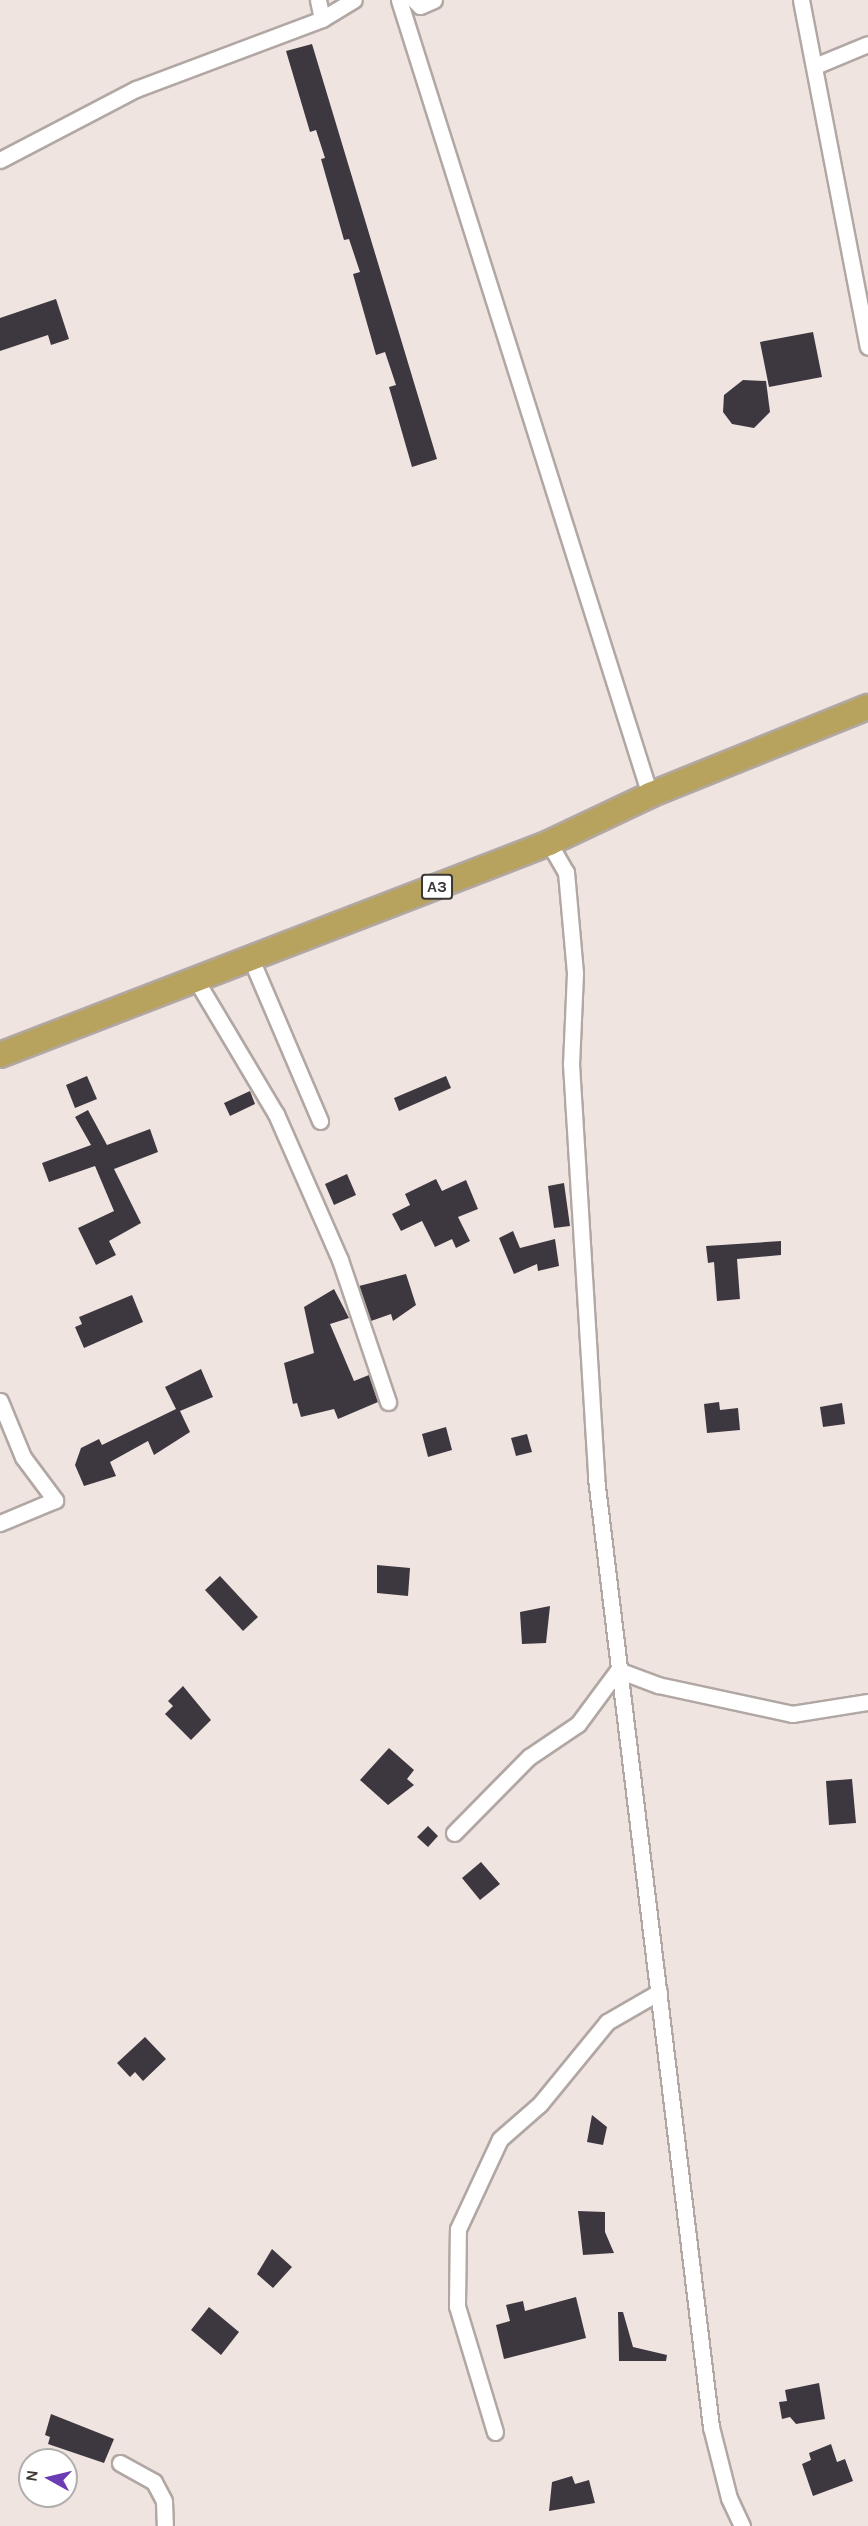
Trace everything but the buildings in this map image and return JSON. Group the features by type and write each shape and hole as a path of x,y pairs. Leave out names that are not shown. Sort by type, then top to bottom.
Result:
{"highway":[{"name":"A3","path":"0,1055 549,843 650,795 868,706"}],"street":[{"path":"318,0 322,19"},
{"path":"0,160 136,89 322,19 354,0"},
{"path":"399,0 650,795"},
{"path":"414,0 420,6 434,0"},
{"path":"801,0 868,347"},
{"path":"815,66 868,44"},
{"path":"549,843 566,872 575,973 571,1064 579,1215 596,1478 618,1670 711,2427 727,2490 742,2526"},
{"path":"251,959 320,1121"},
{"path":"196,980 276,1114 340,1260 388,1402"},
{"path":"0,1401 23,1457 55,1500 0,1523"},
{"path":"618,1670 658,1685 792,1714 868,1702"},
{"path":"454,1833 529,1757 578,1724 618,1670"},
{"path":"495,2432 457,2306 458,2229 500,2139 540,2104 607,2022 659,1992"},
{"path":"120,2463 154,2482 164,2501 165,2526"}]}
